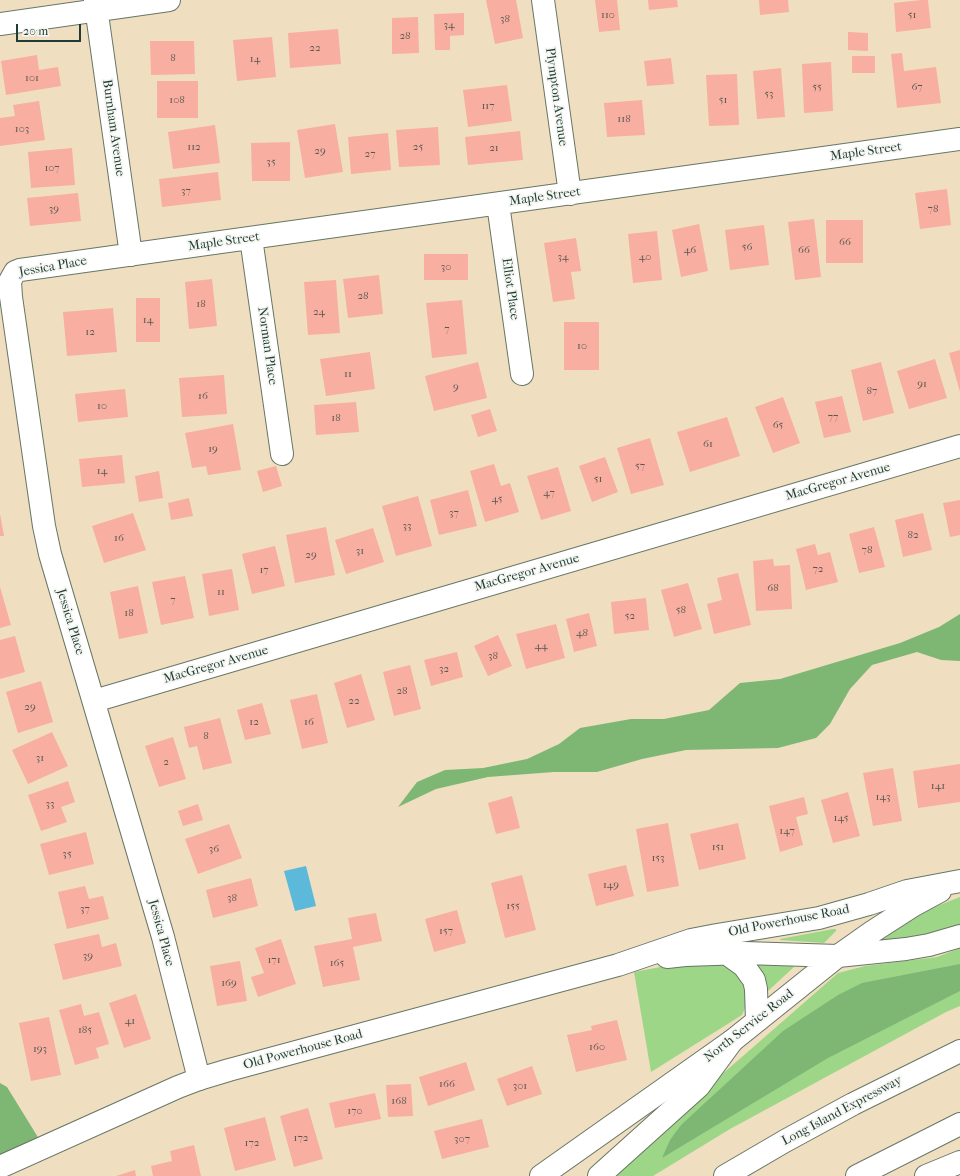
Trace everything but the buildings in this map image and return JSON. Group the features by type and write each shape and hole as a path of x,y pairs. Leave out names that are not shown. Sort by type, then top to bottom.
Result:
{"main road":[{"path":"0,24 96,5 168,0"},
{"name":"Plympton Avenue","path":"543,0 570,194"},
{"name":"Burnham Avenue","path":"96,5 131,255"},
{"name":"Maple Street","path":"131,255 960,139"},
{"name":"Elliot Place","path":"498,204 522,374"},
{"name":"Norman Place","path":"251,238 282,454"},
{"name":"Jessica Place","path":"131,255 20,270 15,272 10,281 11,297 44,526 50,554 163,937 199,1079"},
{"name":"MacGregor Avenue","path":"94,701 960,446"},
{"name":"Old Powerhouse Road","path":"0,1167 199,1079 618,965 691,940 820,918 850,910 907,891 960,882"},
{"name":"North Service Road","path":"541,1176 732,1041 838,956 872,932 914,905 960,882"},
{"name":"Old Powerhouse Road","path":"618,965 673,956 726,953 838,956 906,949 929,945 960,936"},
{"path":"726,953 744,966 754,980 756,989 757,1021"},
{"path":"599,1176 699,1086 732,1041"},
{"name":"Long Island Expressway","path":"725,1176 853,1104 960,1051"},
{"path":"857,1176 960,1124"},
{"path":"926,1176 960,1162"}],"green space":[{"path":"960,614 960,661 941,660 917,652 872,665 850,689 830,724 816,738 778,748 686,750 642,759 597,772 554,772 488,777 436,789 398,807 417,782 445,770 483,768 527,759 559,744 580,728 631,719 664,719 709,710 740,683 780,679 900,643 939,627"},
{"path":"960,897 960,924 946,930 888,941 883,940 884,935 932,908"},
{"path":"836,929 836,931 824,943 780,940 780,939"},
{"path":"960,948 960,1006 946,1012 730,1129 653,1176 614,1176 656,1132 838,973 865,966 937,957"},
{"path":"728,962 742,971 748,1001 742,1015 651,1072 634,972 681,963"},
{"path":"960,964 960,991 828,1058 662,1158 670,1140 681,1125 783,1031 838,995 862,983"},
{"path":"757,965 794,967 768,991 764,991"},
{"path":"0,1083 7,1087 44,1147 0,1167"}],"water":[{"path":"306,866 316,906 295,911 284,871"}]}
